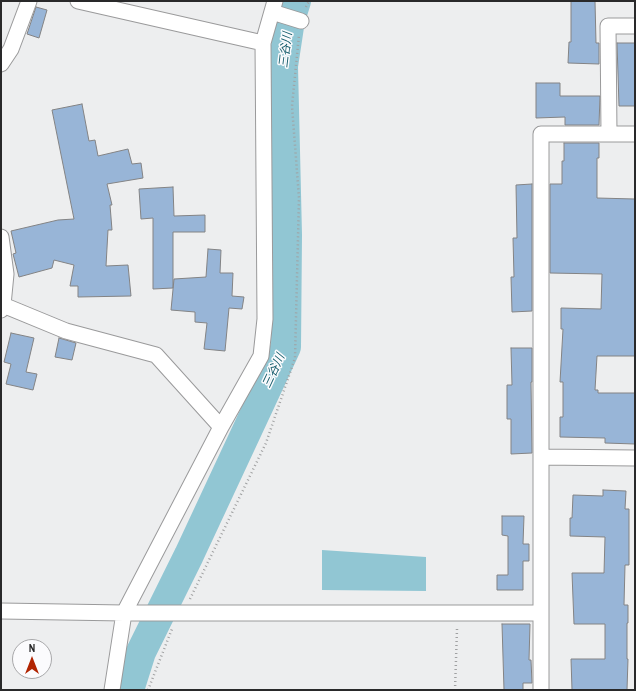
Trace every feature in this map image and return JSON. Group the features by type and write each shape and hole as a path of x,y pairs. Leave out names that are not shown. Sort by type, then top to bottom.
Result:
{"street":[{"path":"1,64 11,49 29,1"},
{"path":"78,1 263,44"},
{"path":"112,690 124,613 221,427 261,356 265,319 263,44 274,9 298,20"},
{"path":"609,134 608,26 635,26"},
{"path":"541,690 541,134 635,134"},
{"path":"1,237 6,274 2,308 66,331 156,355 221,427"},
{"path":"541,457 635,458"},
{"path":"1,611 124,613 541,613"}],"path":[{"path":"148,690 179,612"},
{"path":"455,690 457,612"}],"water":[{"path":"322,550 426,557 426,591 322,590"}],"building":[{"path":"571,1 595,1 596,43 599,43 599,64 568,63 569,42 571,42"},
{"path":"36,7 47,10 39,38 27,34"},
{"path":"617,43 635,43 635,106 619,106"},
{"path":"536,83 560,83 560,96 600,96 599,125 565,125 565,117 536,118"},
{"path":"82,104 89,141 95,140 98,156 128,149 132,164 141,163 143,178 107,184 112,205 110,205 112,230 108,230 106,266 128,265 131,296 78,297 78,286 70,286 74,265 54,260 52,268 19,277 13,254 16,253 11,231 58,220 74,219 52,110"},
{"path":"564,143 599,143 599,158 597,158 597,198 635,199 635,356 597,356 595,390 598,390 598,393 635,393 635,444 605,443 605,438 560,437 560,417 563,417 563,382 560,382 563,329 561,329 561,308 601,309 602,274 550,273 550,184 562,184"},
{"path":"532,184 532,311 512,312 511,277 514,277 513,238 517,238 516,185"},
{"path":"173,187 174,216 205,215 205,232 173,232 173,288 153,289 153,218 141,219 139,189"},
{"path":"208,249 221,250 220,273 233,273 232,296 244,297 242,309 229,308 225,351 204,349 207,323 195,322 195,312 171,310 174,279 206,277"},
{"path":"11,333 34,338 26,372 37,374 33,390 6,384 11,364 4,362"},
{"path":"59,338 76,343 72,360 55,357"},
{"path":"511,348 532,348 532,453 511,454 511,419 507,419 507,385 512,385"},
{"path":"603,490 626,491 625,509 629,509 629,565 625,565 624,605 628,605 627,690 572,690 571,659 605,659 605,624 574,624 572,573 604,573 605,537 570,536 570,518 572,518 573,495 603,496"},
{"path":"502,516 524,516 523,544 529,544 529,561 523,561 523,590 497,590 497,575 508,575 508,536 502,535"},
{"path":"502,624 530,624 529,660 531,660 532,683 523,683 523,690 504,690"}],"waterway":[{"name":"三谷川","path":"129,690 141,652 189,555 286,347 287,235 283,66 290,20 296,1"}]}
